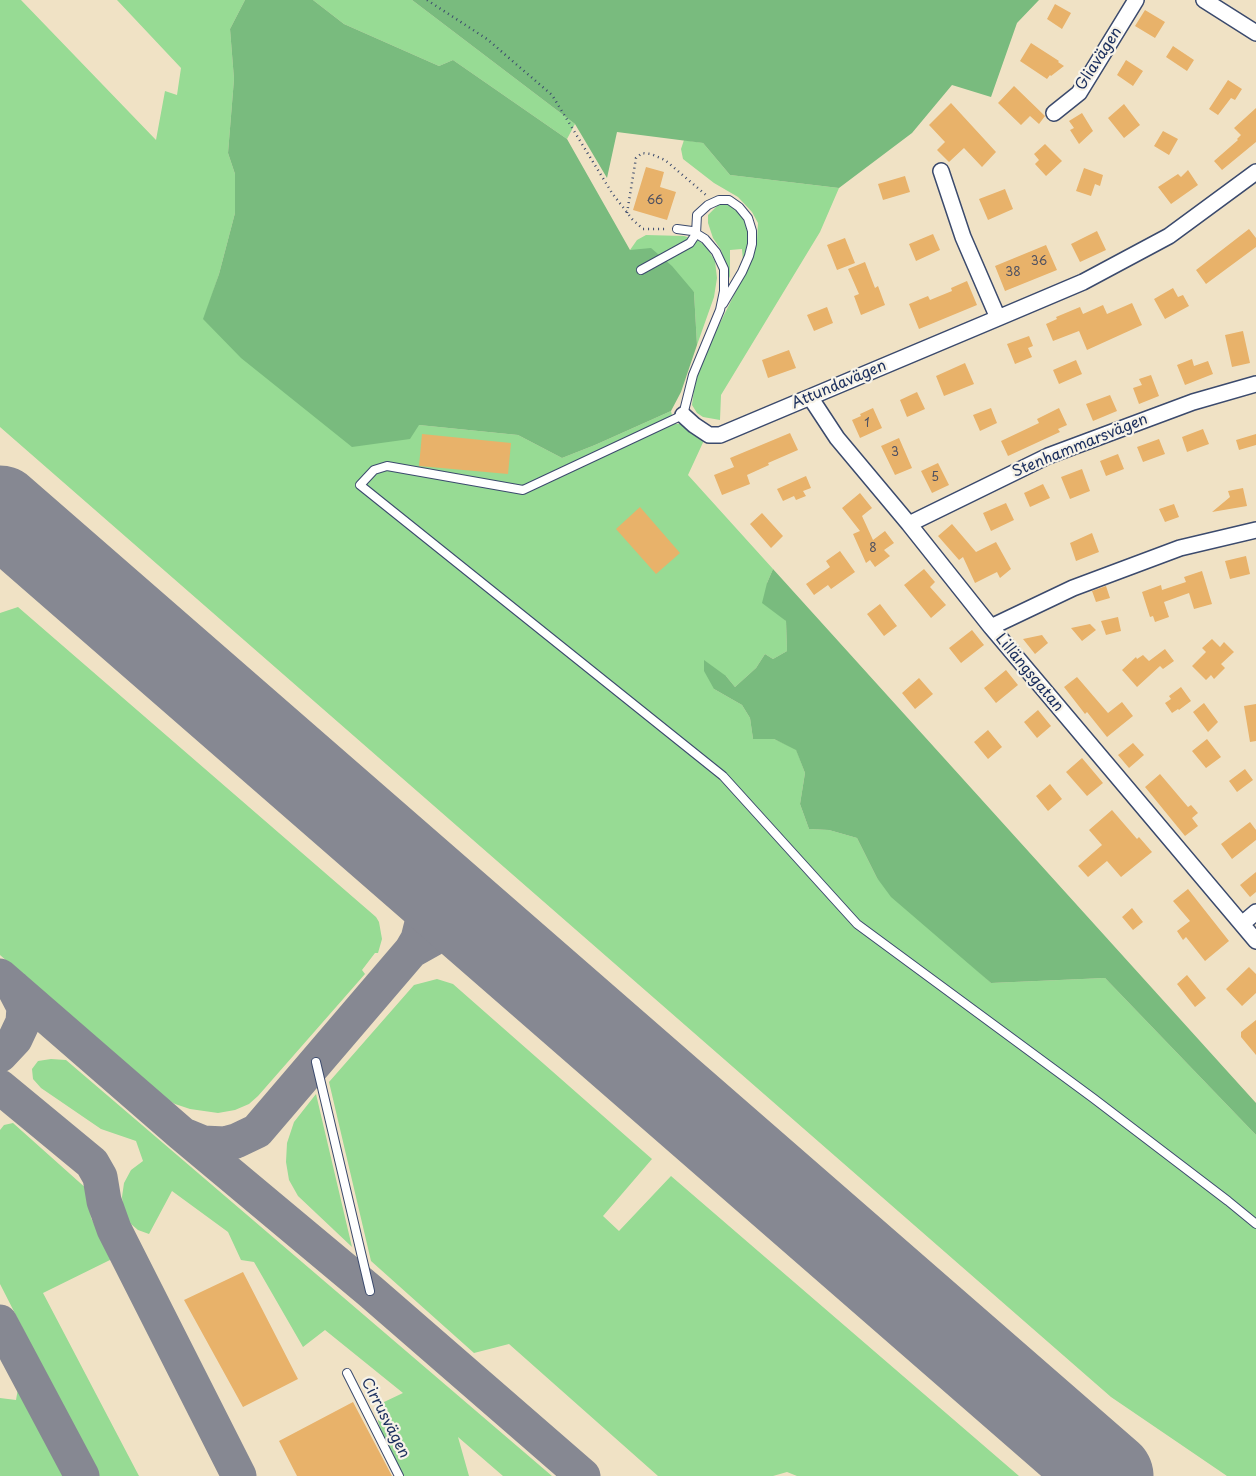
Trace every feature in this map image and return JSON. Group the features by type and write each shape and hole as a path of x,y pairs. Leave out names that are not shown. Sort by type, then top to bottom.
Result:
{"street":[{"name":"Gliavägen","path":"1054,112 1078,93 1136,0"},
{"path":"1204,0 1256,33"},
{"path":"941,171 963,236 998,318"},
{"name":"Attundavägen","path":"683,415 708,435 720,435 1083,282 1168,236 1256,172"},
{"name":"Stenhammarsvägen","path":"909,524 1048,456 1193,402 1256,384"},
{"name":"Lillängsgatan","path":"810,397 837,438 968,597 990,628 1256,941"},
{"path":"990,628 1081,584 1180,548 1256,530"},
{"path":"1242,924 1256,912"}],"lane":[{"path":"641,270 690,242 696,234 697,215 719,200 729,200 739,207 748,218 752,238 749,256 720,310 692,375 683,415 523,490 387,466 374,470 360,485 723,776 857,924 1093,1098 1256,1224"},
{"path":"677,229 692,231 705,239 716,252 724,269 724,291 720,310"},
{"path":"316,1062 370,1291"},
{"name":"Cirrusvägen","path":"347,1373 399,1476"}],"path":[{"path":"427,0 487,39 552,95 612,193 643,230 677,229"},
{"path":"627,213 636,158 642,153 651,154 665,160 715,202"}],"green space":[{"path":"0,0 21,0 156,140 165,91 177,95 181,68 117,0 245,0 230,29 234,79 228,153 235,174 235,213 219,274 204,319 419,425 518,435 562,458 671,411 674,424 682,424 706,436 688,475 773,569 767,583 786,621 787,651 773,659 765,654 756,668 735,687 726,676 714,689 742,705 750,718 753,739 774,739 796,749 805,773 800,804 809,829 829,830 857,838 877,878 991,983 1105,978 1256,1135 1256,1476 1227,1476 1111,1397 0,427"},
{"path":"245,0 313,0 344,24 439,66 453,60 567,139 630,250 651,248 672,266 694,292 697,345 681,392 671,411 562,458 518,435 419,425 410,439 352,447 241,358 203,319 219,274 235,213 235,174 228,153 234,79 230,29"},
{"path":"313,0 412,0 575,124 567,139 453,60 439,66 344,24"},
{"path":"412,0 1039,0 1017,23 991,97 952,85 912,133 839,188 730,175 703,143 617,132 607,178 575,124"},
{"path":"684,140 703,143 730,175 839,188 820,232 721,395 720,420 703,417 697,413 692,405 694,389 709,345 753,257 757,241 758,223 752,212 738,197 714,183 683,159 681,149"},
{"path":"719,204 729,205 738,212 745,220 748,236 746,254 743,261 742,249 730,250 730,276 727,283 725,262 708,223 708,215"},
{"path":"646,235 684,236 699,241 706,246 715,261 717,278 714,297 697,345 694,292 630,250 637,240"},
{"path":"773,569 1256,1103 1256,1135 1105,978 991,983 891,897 877,878 857,838 829,830 809,829 800,804 805,773 796,750 774,739 753,739 750,718 742,705 714,689 704,671 704,660 726,676 735,687 756,668 765,654 773,659 787,651 786,621 762,603"},
{"path":"18,607 376,917 379,922 382,939 378,953 375,953 362,970 365,974 249,1104 235,1110 218,1113 190,1109 175,1104 161,1096 0,955 0,613"},
{"path":"437,979 453,984 652,1159 603,1216 619,1231 671,1176 1019,1476 797,1476 787,1472 773,1476 658,1476 509,1344 474,1353 371,1261 329,1082 414,985"},
{"path":"51,1059 66,1060 552,1476 503,1476 458,1437 469,1476 402,1476 386,1450 378,1421 384,1402 403,1393 325,1330 303,1347 254,1262 241,1260 228,1232 172,1191 149,1234 138,1230 131,1224 124,1212 122,1197 124,1183 131,1170 143,1161 136,1141 101,1129 41,1088 33,1079 32,1069 38,1061"},
{"path":"316,1094 352,1247 298,1196 289,1180 286,1162 287,1143 294,1122"},
{"path":"13,1123 88,1190 91,1218 112,1259 43,1293 139,1476 98,1476 0,1284 0,1130 4,1125"},
{"path":"20,1377 75,1476 0,1476 0,1398 16,1400"}],"building":[{"path":"1055,4 1071,13 1062,29 1047,19"},
{"path":"1145,10 1165,22 1155,38 1135,26"},
{"path":"1031,43 1064,66 1047,79 1020,61"},
{"path":"1173,46 1194,60 1187,71 1166,57"},
{"path":"1126,60 1143,71 1133,86 1117,75"},
{"path":"1228,80 1242,89 1235,100 1231,98 1218,115 1209,109"},
{"path":"1014,86 1045,116 1039,124 1030,116 1021,125 998,103"},
{"path":"951,103 996,152 982,167 964,148 949,162 937,150 945,142 929,125"},
{"path":"1124,104 1140,125 1124,138 1108,118"},
{"path":"1256,108 1256,142 1222,170 1214,161 1238,140 1241,135 1234,128"},
{"path":"1082,113 1093,131 1079,144 1070,130 1074,128 1069,121"},
{"path":"1163,131 1178,139 1169,155 1154,146"},
{"path":"1045,144 1062,161 1046,176 1035,164 1039,160 1034,154"},
{"path":"646,167 664,172 660,187 676,192 667,220 633,210"},
{"path":"1084,168 1103,175 1100,186 1095,184 1091,196 1076,191"},
{"path":"1188,170 1198,185 1171,204 1158,187 1178,174 1181,177"},
{"path":"905,176 910,192 883,200 878,184"},
{"path":"1005,189 1013,209 988,220 979,199"},
{"path":"1249,229 1256,238 1256,247 1206,284 1196,270"},
{"path":"1097,231 1106,250 1080,262 1071,244"},
{"path":"933,234 940,250 916,261 909,244"},
{"path":"845,238 855,263 837,270 827,245"},
{"path":"1046,245 1057,270 1005,291 995,266"},
{"path":"865,262 875,288 878,286 885,305 861,315 854,296 859,294 848,269"},
{"path":"967,281 977,305 919,329 909,304 928,296 930,300 952,291 951,288"},
{"path":"1173,288 1178,297 1183,295 1189,306 1165,319 1154,299"},
{"path":"1132,303 1142,325 1087,350 1079,331 1053,341 1046,324 1057,319 1056,317 1080,307 1083,314 1103,305 1107,314"},
{"path":"827,307 833,323 814,331 807,315"},
{"path":"1243,331 1250,363 1232,367 1225,335"},
{"path":"1029,336 1033,346 1028,348 1032,357 1015,364 1007,344"},
{"path":"789,350 796,368 768,378 762,360"},
{"path":"1192,359 1194,366 1208,361 1213,374 1185,385 1177,365"},
{"path":"1076,360 1082,374 1059,384 1053,370"},
{"path":"965,363 974,384 944,396 936,376"},
{"path":"1151,375 1159,396 1139,404 1133,388 1142,385 1139,379"},
{"path":"917,392 925,409 907,417 900,400"},
{"path":"1110,395 1117,411 1093,421 1086,404"},
{"path":"873,408 882,428 860,438 852,420"},
{"path":"991,408 997,423 980,431 973,415"},
{"path":"1059,408 1067,425 1058,429 1060,432 1008,456 1001,441 1039,423 1037,419"},
{"path":"1203,429 1209,444 1187,452 1182,437"},
{"path":"790,433 798,450 768,463 769,465 747,475 750,484 722,495 714,475 734,467 730,458"},
{"path":"422,434 511,443 508,474 419,466"},
{"path":"1256,434 1256,445 1239,450 1236,440"},
{"path":"899,438 912,468 895,475 881,446"},
{"path":"1159,439 1165,454 1143,462 1137,447"},
{"path":"1118,454 1124,469 1106,476 1100,461"},
{"path":"938,463 949,485 932,493 921,471"},
{"path":"1082,469 1090,491 1070,499 1061,477"},
{"path":"806,476 811,488 803,491 806,496 796,500 794,496 783,501 777,489"},
{"path":"1043,484 1050,498 1030,507 1024,493"},
{"path":"1243,488 1247,506 1212,512 1230,497 1228,491"},
{"path":"860,493 872,508 862,516 873,540 885,531 894,543 884,550 890,556 875,567 870,560 866,563 853,534 860,531 842,508"},
{"path":"1006,503 1014,520 991,531 983,513"},
{"path":"1174,504 1179,517 1165,522 1159,509"},
{"path":"640,507 680,553 656,574 616,529"},
{"path":"762,513 783,536 771,548 750,524"},
{"path":"952,524 976,552 996,542 1011,569 1000,578 997,572 975,583 963,557 959,560 938,536"},
{"path":"1092,533 1099,552 1076,561 1070,543"},
{"path":"840,551 855,572 831,589 828,585 814,595 806,584 830,567 826,561"},
{"path":"1246,556 1250,574 1230,579 1225,561"},
{"path":"924,569 935,582 930,587 946,605 931,618 904,585"},
{"path":"1202,571 1212,604 1194,609 1189,593 1164,602 1169,617 1155,622 1153,616 1150,617 1142,592 1161,585 1162,590 1186,582 1184,577"},
{"path":"1106,586 1110,598 1096,602 1092,591"},
{"path":"880,604 897,626 884,636 867,614"},
{"path":"1118,617 1121,631 1106,635 1101,621"},
{"path":"1090,624 1096,630 1082,641 1071,628"},
{"path":"972,630 984,645 961,663 949,648"},
{"path":"1042,635 1048,643 1035,654 1023,639"},
{"path":"1212,639 1220,647 1224,642 1234,652 1221,664 1225,668 1214,679 1211,675 1206,680 1192,666 1206,652 1202,648"},
{"path":"1165,649 1174,661 1163,669 1160,666 1137,687 1122,670 1136,657 1137,659 1143,655 1149,661"},
{"path":"1006,670 1018,685 996,703 984,688"},
{"path":"1077,677 1108,713 1122,702 1133,716 1107,737 1087,712 1085,714 1064,687"},
{"path":"919,678 933,694 915,709 902,693"},
{"path":"1181,687 1191,701 1172,713 1165,703 1171,699 1169,696"},
{"path":"1204,703 1218,722 1208,732 1193,712"},
{"path":"1256,704 1256,741 1250,742 1244,706"},
{"path":"1038,710 1051,726 1037,738 1024,722"},
{"path":"988,730 1002,747 988,759 974,742"},
{"path":"1207,739 1221,757 1206,768 1192,751"},
{"path":"1133,743 1144,755 1129,768 1118,755"},
{"path":"1082,758 1103,783 1087,796 1066,772"},
{"path":"1245,769 1253,780 1237,792 1229,781"},
{"path":"1160,774 1188,807 1191,805 1198,813 1192,818 1198,826 1185,836 1145,787"},
{"path":"1050,784 1062,799 1048,811 1036,796"},
{"path":"1112,810 1137,839 1139,837 1152,852 1121,877 1107,861 1088,877 1078,866 1102,845 1089,830"},
{"path":"1250,822 1256,830 1256,840 1232,859 1221,844"},
{"path":"1256,872 1256,892 1250,897 1240,885"},
{"path":"1188,889 1229,941 1205,961 1186,937 1183,940 1177,931 1190,921 1173,901"},
{"path":"1132,908 1143,922 1133,930 1122,917"},
{"path":"1249,967 1256,974 1256,993 1242,1006 1226,989"},
{"path":"1187,975 1206,998 1195,1007 1177,984"},
{"path":"1256,1020 1256,1055 1241,1037 1241,1032"},
{"path":"243,1272 298,1379 243,1407 184,1300"},
{"path":"353,1402 392,1476 297,1476 279,1441"}],"taxiway":[{"path":"186,1136 203,1143 225,1144 257,1131 411,951 418,939 423,911 421,898 405,863"},
{"path":"411,951 436,937 453,934 468,934 501,946"},
{"path":"0,976 182,1134 370,1291 583,1476"},
{"path":"0,1055 15,1039 23,1022 24,1007 14,988"},
{"path":"0,1087 92,1163 100,1177 104,1201 114,1229 239,1476"},
{"path":"0,1322 82,1476"}],"runway":[{"path":"0,510 1109,1476"}]}
